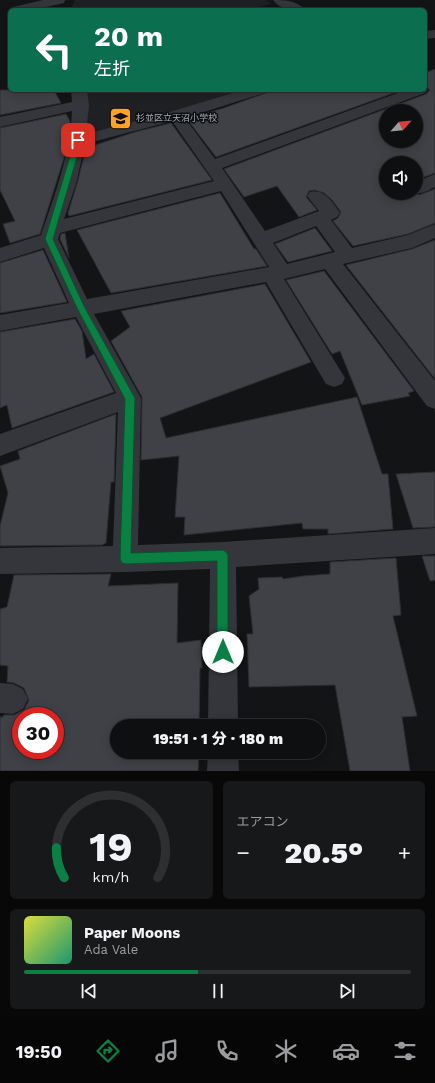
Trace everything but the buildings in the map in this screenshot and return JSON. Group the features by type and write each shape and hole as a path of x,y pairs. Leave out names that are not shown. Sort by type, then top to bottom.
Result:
{"street":[{"path":"26,8 59,0"},
{"path":"279,0 294,8"},
{"path":"78,140 120,131 176,116 253,92"},
{"path":"212,166 413,92"},
{"path":"0,122 80,98 78,140 51,234 81,308 130,398 126,559"},
{"path":"176,116 225,184 262,240 277,273 334,378"},
{"path":"423,185 435,180"},
{"path":"0,255 51,234 225,184"},
{"path":"262,240 331,213 316,196"},
{"path":"319,217 339,259 435,399"},
{"path":"0,323 277,273 412,241 435,231"},
{"path":"0,445 130,398"},
{"path":"0,561 126,559 223,555 435,541"},
{"path":"223,555 223,719"},
{"path":"223,759 223,771"}],"shaded area":[{"path":"75,0 265,0 272,3 256,8 72,8"},
{"name":"杉並区立天沼小学校","path":"85,92 239,92 124,128 91,134 87,131"}],"place":[{"name":"杉並区立天沼小学校","path":"120,118"}],"route":[{"path":"78,140 49,239 81,308 130,398 126,559 223,555 223,652"}]}
